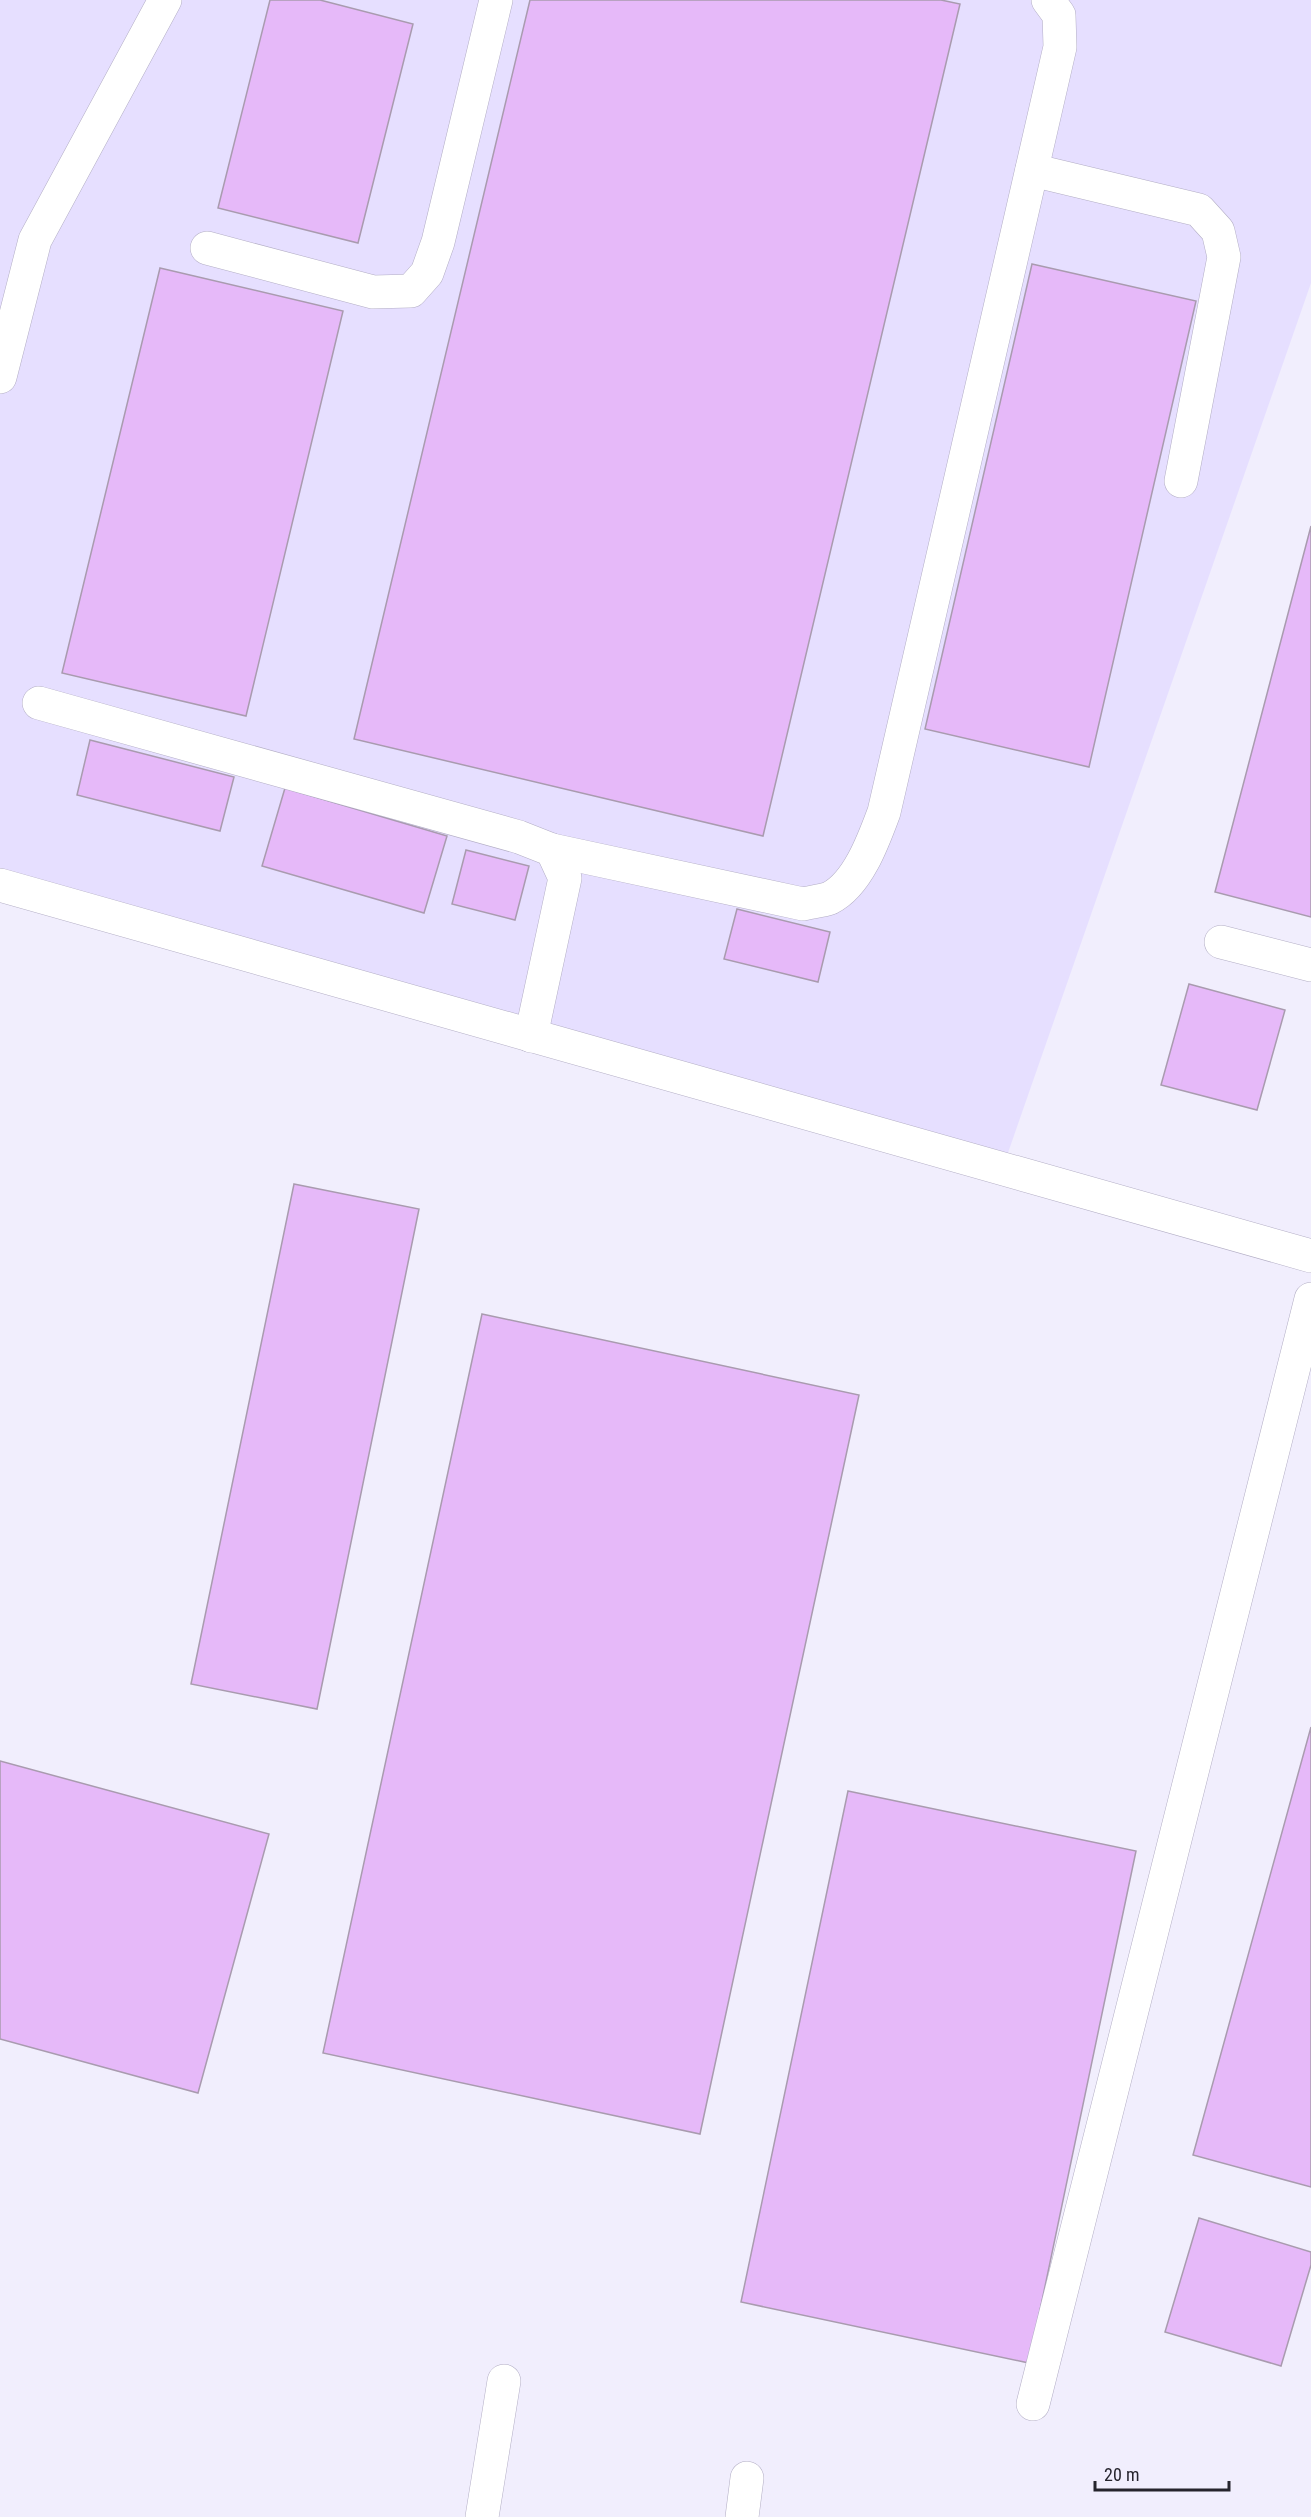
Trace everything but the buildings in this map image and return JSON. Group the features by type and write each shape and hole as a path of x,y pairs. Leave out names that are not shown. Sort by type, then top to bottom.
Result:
{"street":[{"path":"0,377 35,240 165,0"},
{"path":"207,248 373,292 411,291 428,273 438,242 496,0"},
{"path":"39,703 519,837 552,850 803,904 831,897 852,878 869,850 884,812 1060,47 1059,15 1048,0"},
{"path":"1032,170 1199,210 1218,231 1224,257 1181,481"},
{"path":"531,1036 565,878 552,850"},
{"path":"0,885 1311,1256"},
{"path":"1221,942 1311,965"},
{"path":"1033,2404 1311,1299"},
{"path":"482,2517 504,2381"},
{"path":"742,2517 747,2478"}],"shaded area":[{"path":"0,0 1311,0 1311,283 1002,1170 0,890"}]}
